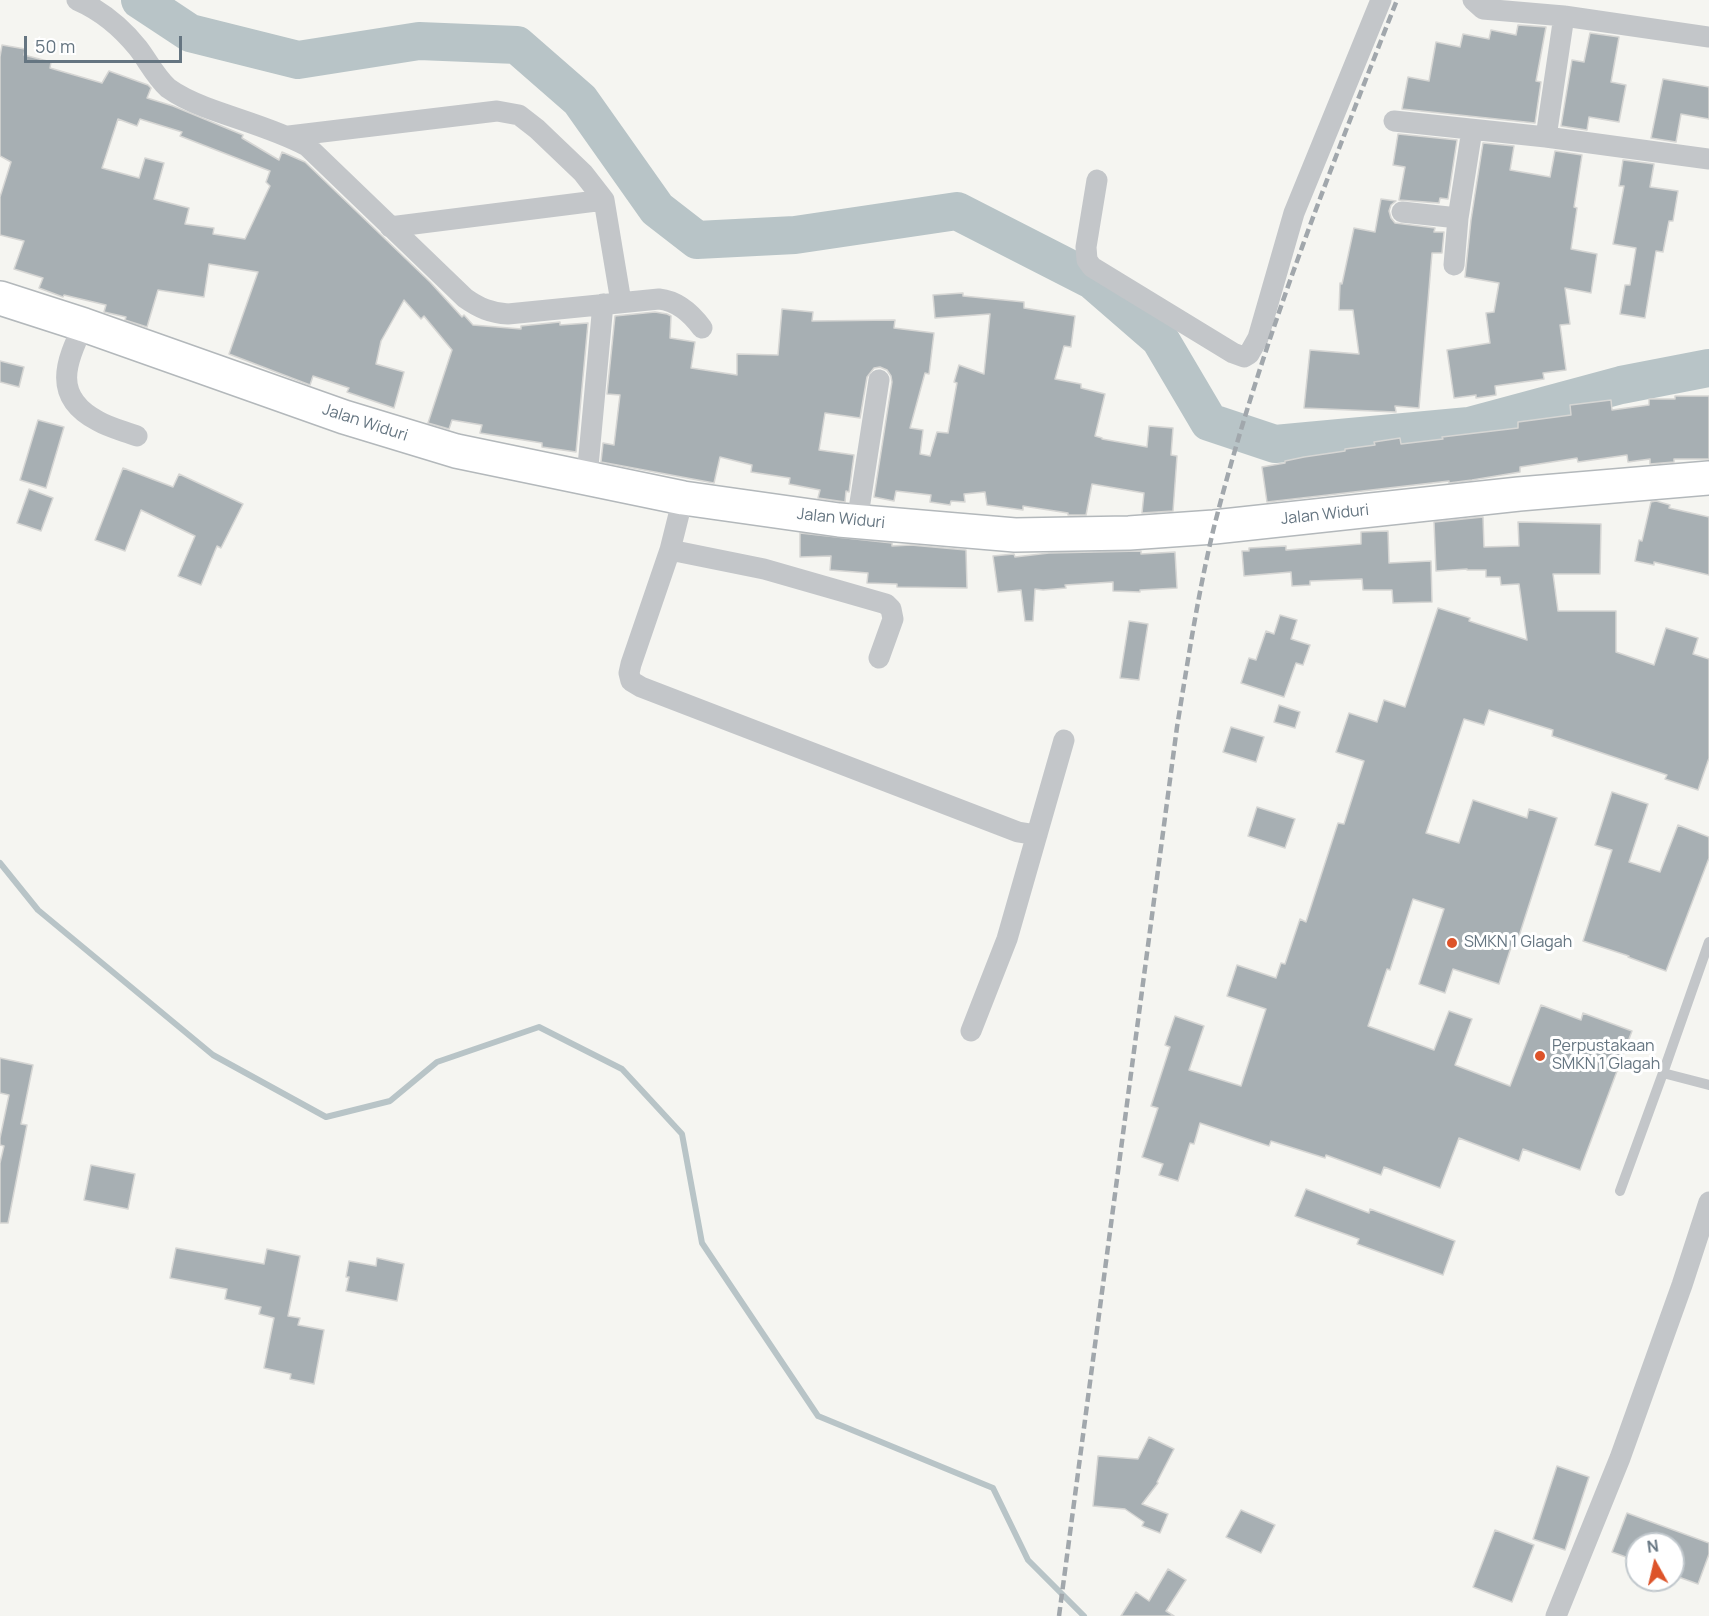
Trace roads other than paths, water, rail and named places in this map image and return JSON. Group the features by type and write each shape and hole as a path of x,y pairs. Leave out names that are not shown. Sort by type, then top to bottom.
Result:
{"main road":[{"name":"Jalan Widuri","path":"0,298 80,332 344,417 456,451 587,477 681,506 1015,536 1129,533 1214,527 1519,494 1709,478"}],"street":[{"path":"77,0 88,5 116,26 138,47 152,70 169,88 188,100 289,136 307,146 465,298 480,308 494,313 508,314 659,298 672,300 694,317 702,328"},
{"path":"1097,180 1086,247 1087,260 1092,267 1233,354 1244,357 1249,354 1258,338 1294,213 1381,0"},
{"path":"1473,0 1483,9 1564,16 1709,37"},
{"path":"1546,137 1564,16"},
{"path":"289,136 497,111 512,112 537,129 583,172 604,200 612,303 587,477"},
{"path":"1394,121 1546,137 1709,159"},
{"path":"1454,265 1458,218 1472,130"},
{"path":"390,227 604,200"},
{"path":"1402,212 1458,218"},
{"path":"80,332 65,378 71,396 79,408 97,421 137,436"},
{"path":"857,522 879,381"},
{"path":"681,506 671,546 631,664 629,673 631,681 641,687 1018,832 1037,835"},
{"path":"671,546 764,569 886,604 891,609 893,619 879,658"},
{"path":"971,1031 1006,939 1064,740"},
{"path":"1556,1616 1620,1458 1709,1202"}],"lane":[{"path":"1620,1191 1709,942"},
{"path":"1664,1073 1709,1085"}],"waterway":[{"path":"140,0 190,33 298,60 419,41 517,45 580,100 657,209 697,240 795,235 957,211 1092,280 1160,339 1209,422 1275,444 1469,426 1621,385 1709,368"},
{"path":"0,863 38,910 213,1055 326,1117 390,1101 437,1062 539,1027 622,1069 682,1134 702,1243 818,1416 993,1488 1028,1560 1084,1616"}],"railway":[{"path":"1059,1616 1177,727 1203,577 1232,459 1274,326 1321,195 1397,0"}],"place":[{"name":"SMKN 1 Glagah","path":"1452,943"},
{"name":"Perpustakaan SMKN 1 Glagah","path":"1540,1056"}]}
